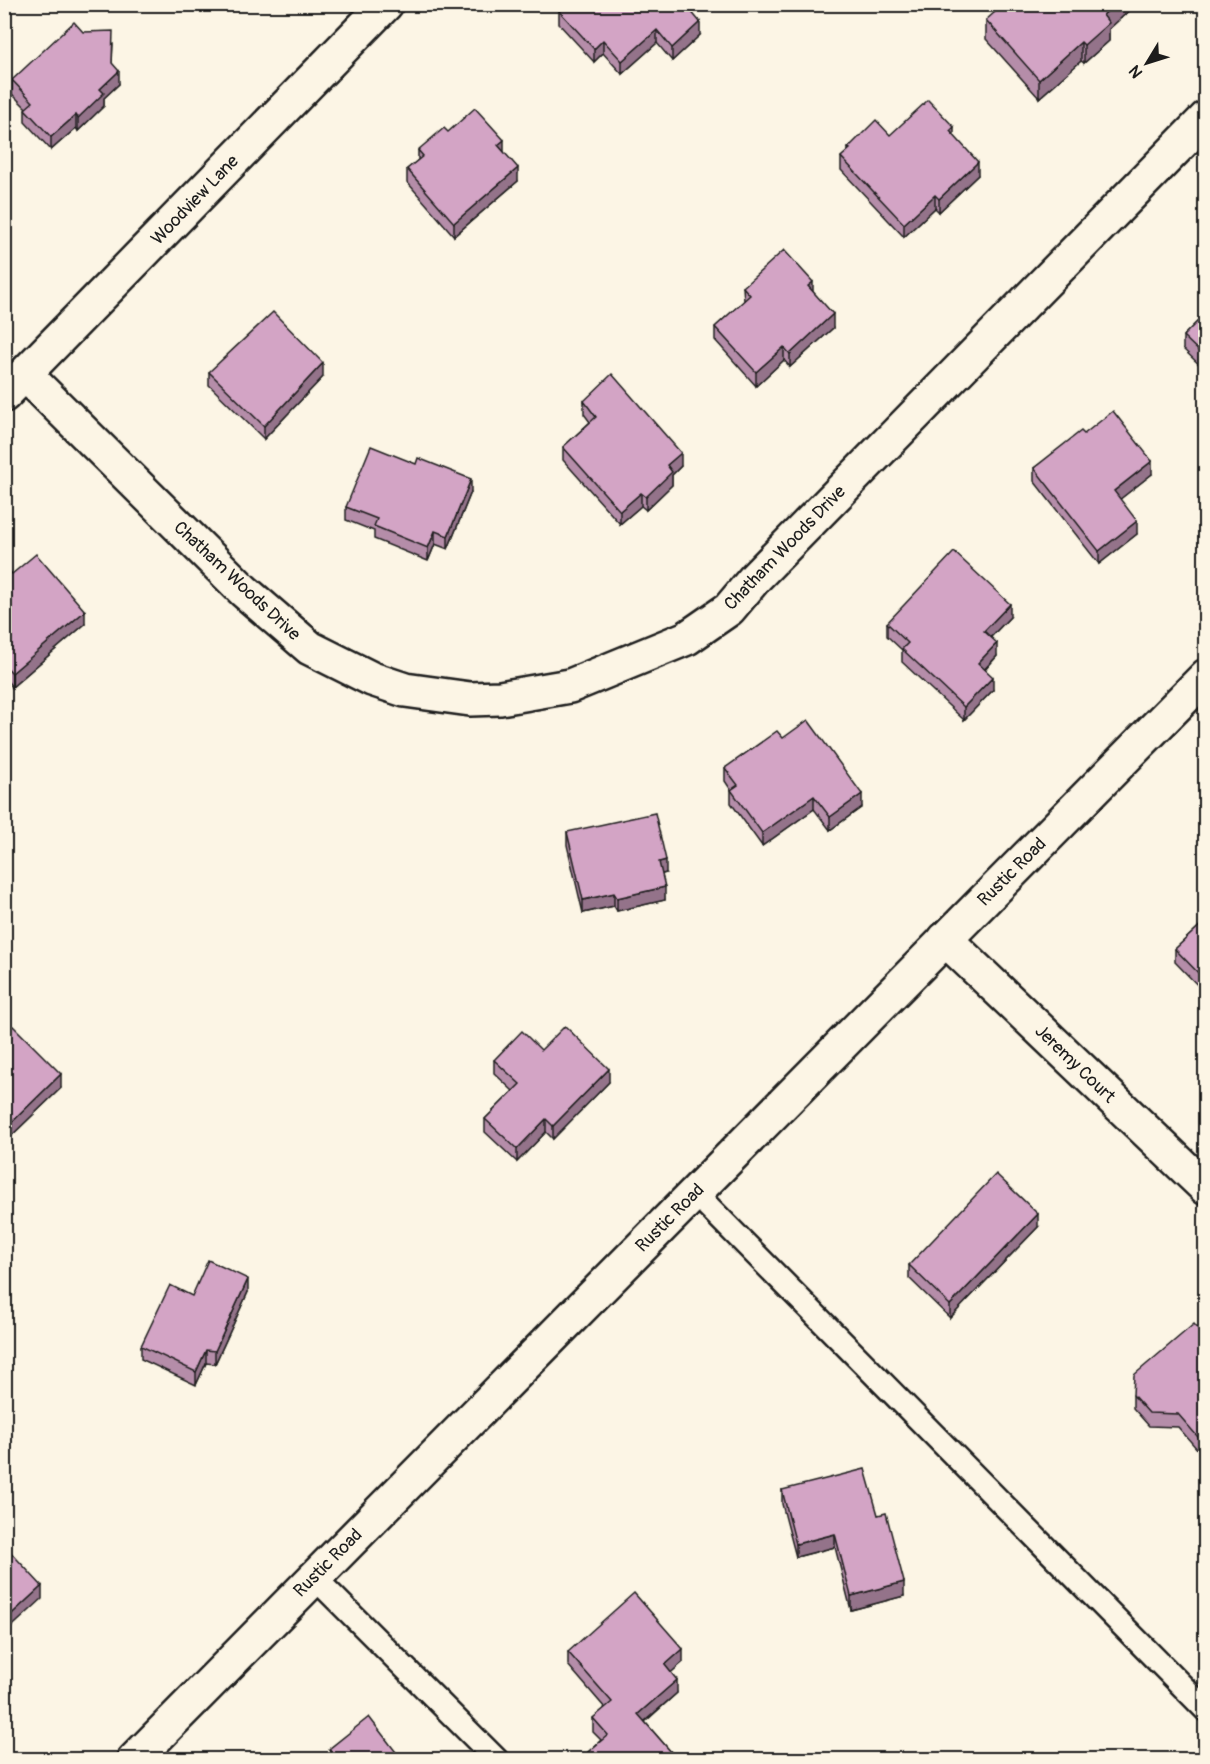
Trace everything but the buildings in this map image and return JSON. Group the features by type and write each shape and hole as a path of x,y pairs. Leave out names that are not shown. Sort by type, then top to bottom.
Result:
{"street":[{"name":"Woodview Lane","path":"15,385 386,4"},
{"name":"Chatham Woods Drive","path":"15,385 310,648 372,679 405,690 470,699 500,698 570,686 687,638 729,609 756,577 1206,118"},
{"name":"Rustic Road","path":"135,1760 1206,676"},
{"name":"Jeremy Court","path":"945,939 1206,1188"}],"lane":[{"path":"694,1193 1206,1710"},
{"path":"314,1577 497,1760"}]}
